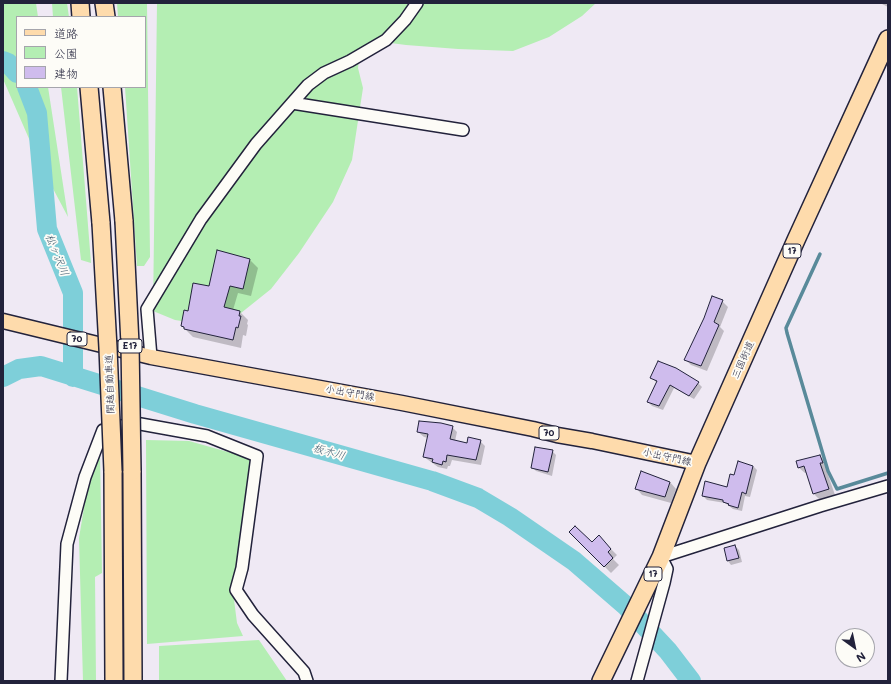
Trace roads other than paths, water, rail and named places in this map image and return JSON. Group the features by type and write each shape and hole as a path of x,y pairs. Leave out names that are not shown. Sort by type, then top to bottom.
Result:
{"highway":[{"path":"80,3 81,16"},
{"path":"104,3 106,16"},
{"name":"三国街道","path":"601,681 661,558 697,463 799,233 888,39"},
{"name":"関越自動車道","path":"89,88 101,223 108,348 113,472 114,681"},
{"name":"関越自動車道","path":"112,88 124,221 130,344 133,681"}],"main road":[{"name":"小出守門線","path":"3,321 151,357 402,402 697,463"}],"street":[{"path":"151,357 147,309 201,218 256,144 308,84 324,73 350,61 386,40 405,20 417,3"},
{"path":"292,104 463,130"},
{"path":"61,681 67,544 85,477 103,430 135,423 207,436 257,456 242,568 236,590 253,615 304,672 307,681"},
{"path":"637,681 667,569 661,558 820,506 888,486"}],"waterway":[{"name":"松ヶ沢川","path":"3,61 8,63 16,72"},
{"name":"松ヶ沢川","path":"27,88 37,113 47,229 73,293 73,377"},
{"path":"820,254 786,328 828,471 837,489 888,473"},
{"name":"板木川","path":"3,377 19,369 41,366 195,414 432,481 478,498 510,517 574,561 626,606 668,651 691,681"}]}
